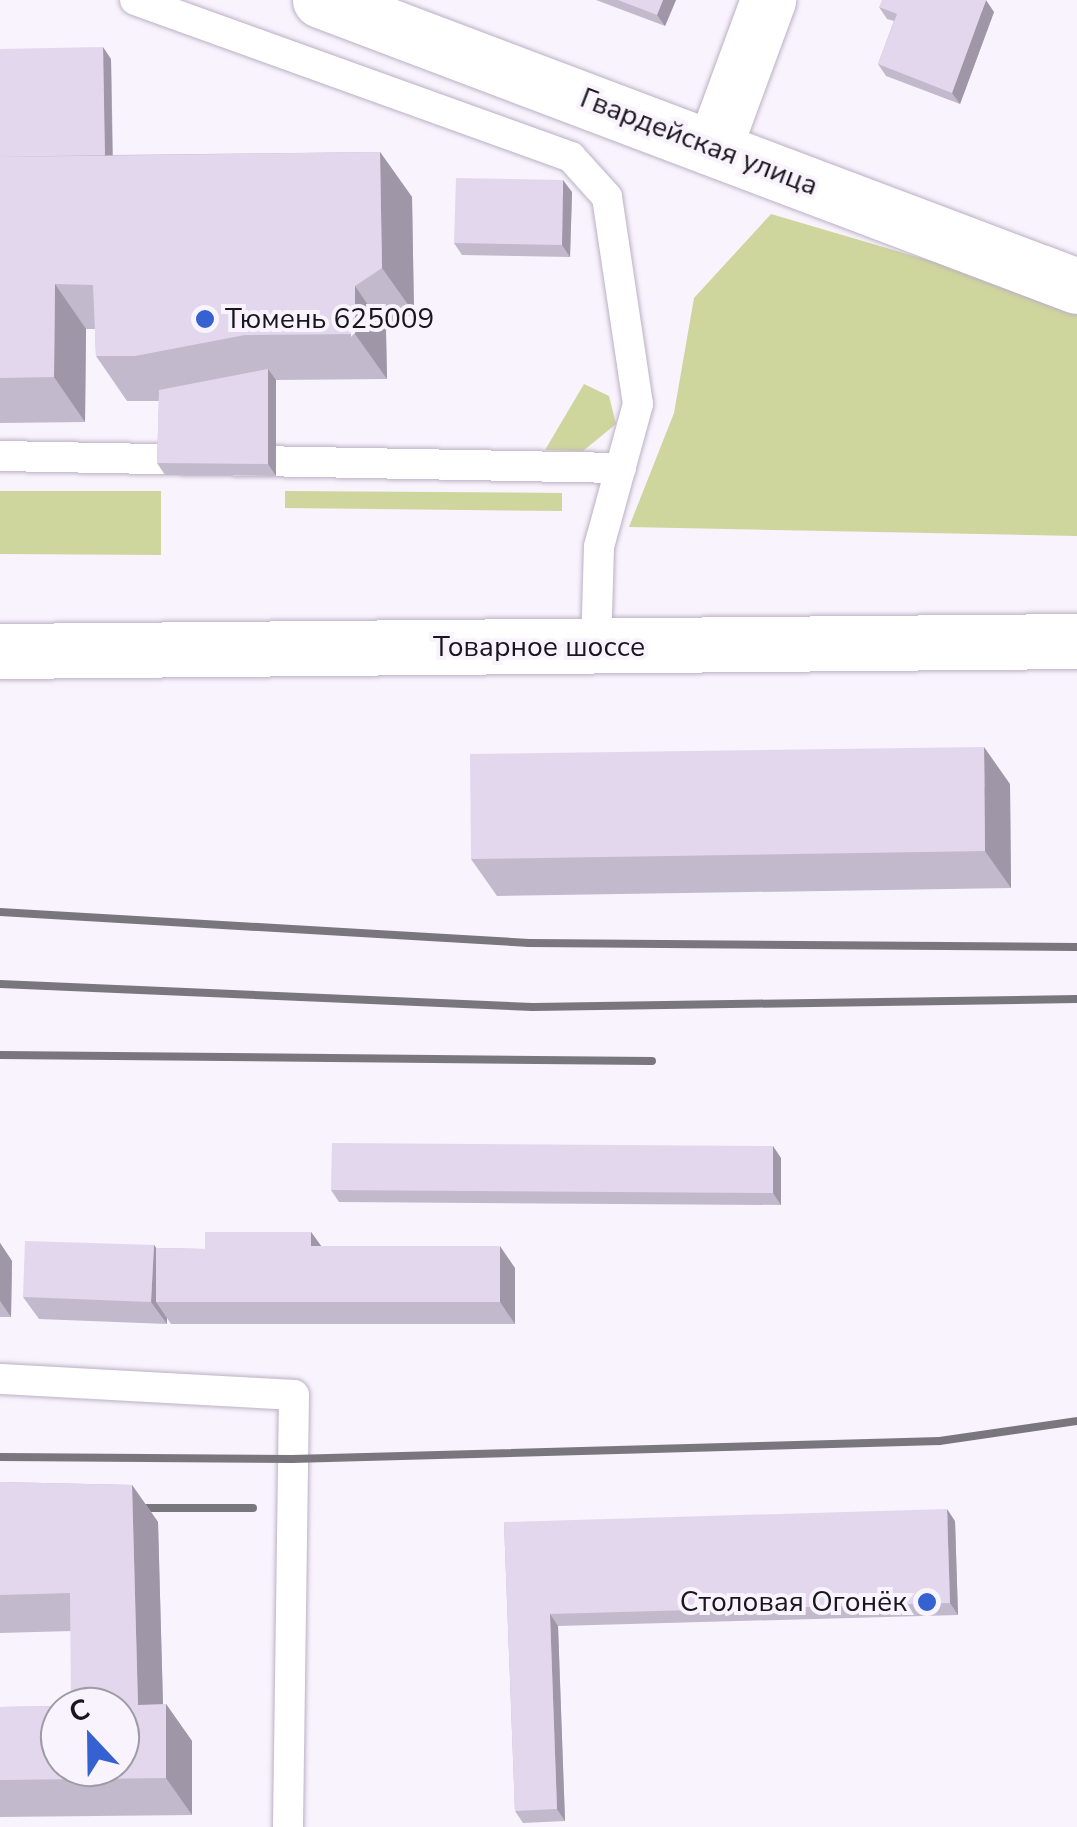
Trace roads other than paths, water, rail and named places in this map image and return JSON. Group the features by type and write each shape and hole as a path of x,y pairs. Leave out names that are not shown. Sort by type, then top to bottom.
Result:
{"street":[{"name":"Гвардейская улица","path":"320,0 1077,286"},
{"path":"714,148 768,0"},
{"name":"Товарное шоссе","path":"0,650 1077,641"}],"lane":[{"path":"135,0 571,157 607,197 638,404 599,547 596,646"},
{"path":"0,456 620,468"},
{"path":"0,1379 294,1395 288,1827"}],"railway":[{"path":"0,912 529,943 1077,947"},
{"path":"0,984 533,1007 1077,999"},
{"path":"0,1055 652,1061"},
{"path":"0,1457 292,1459 940,1441 1077,1421"},
{"path":"123,1508 253,1508"}],"place":[{"name":"Тюмень 625009","path":"205,319"},
{"name":"Столовая Огонёк","path":"927,1602"}]}
